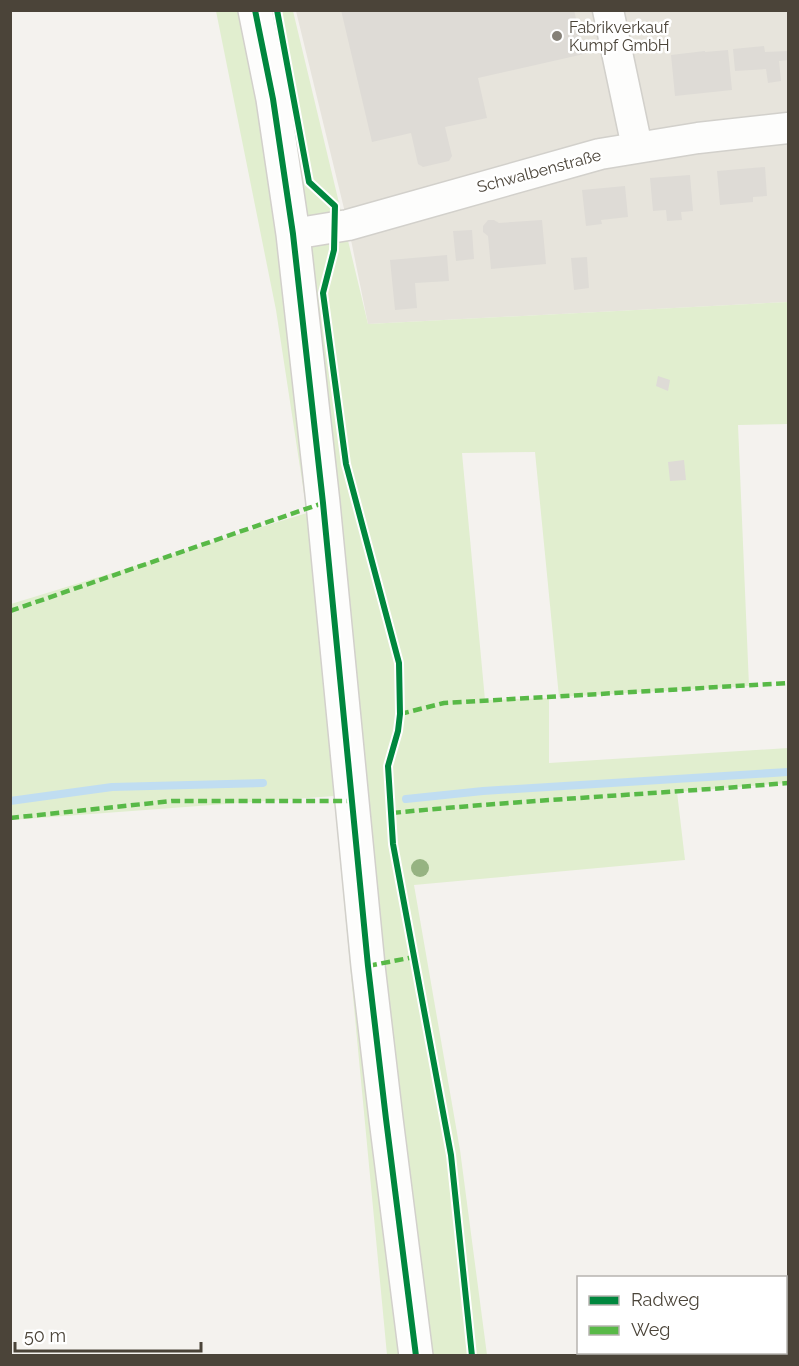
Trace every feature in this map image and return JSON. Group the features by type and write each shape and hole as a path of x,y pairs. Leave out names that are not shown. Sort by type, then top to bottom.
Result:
{"street":[{"path":"255,10 273,99 293,234 325,525 370,988 416,1356"},
{"path":"608,10 638,147"},
{"name":"Schwalbenstraße","path":"293,234 348,225 600,153 698,138 789,128"}],"shaded area":[{"path":"296,11 788,11 788,302 368,324 348,225"}],"green space":[{"path":"216,11 293,11 368,324 788,302 788,424 738,425 749,686 559,697 535,452 462,453 485,700 549,698 549,763 788,748 788,783 677,792 685,860 414,885 460,1150 487,1355 387,1355 334,796 11,820 11,604 307,513 276,310"}],"building":[{"path":"341,10 574,10 584,54 478,78 487,118 445,127 452,156 449,161 423,167 418,164 411,133 372,142"},
{"path":"764,46 765,52 788,51 788,60 779,61 781,81 768,83 766,69 735,71 733,49"},
{"path":"728,50 732,90 675,96 671,55"},
{"path":"765,167 767,196 753,197 753,202 720,205 717,171"},
{"path":"690,175 693,211 681,212 682,220 667,221 666,210 653,211 650,178"},
{"path":"625,186 628,217 601,220 602,224 586,226 582,190"},
{"path":"488,220 499,223 542,220 546,264 491,269 488,236 483,232 483,226"},
{"path":"472,230 474,259 456,261 453,231"},
{"path":"447,255 449,281 415,283 417,308 395,310 390,260"},
{"path":"587,257 589,288 574,290 571,258"},
{"path":"658,376 670,380 668,391 656,386"},
{"path":"684,460 686,480 670,481 668,462"}],"waterway":[{"path":"406,799 483,791 788,772"},
{"path":"10,801 112,787 263,783"}],"marked path":[{"path":"10,611 323,503"},
{"path":"400,714 444,703 788,683"},
{"path":"392,813 788,783"},
{"path":"10,818 172,801 351,801"},
{"path":"368,966 414,957"}],"cycle path":[{"path":"255,10 273,99 293,234 323,503 368,966 416,1356"},
{"path":"277,10 309,182 335,206 334,250 323,293 346,464 399,663 400,714 398,731 388,766 393,844 451,1155 472,1356"}],"place":[{"name":"Fabrikverkauf Kumpf GmbH","path":"557,36"}]}
